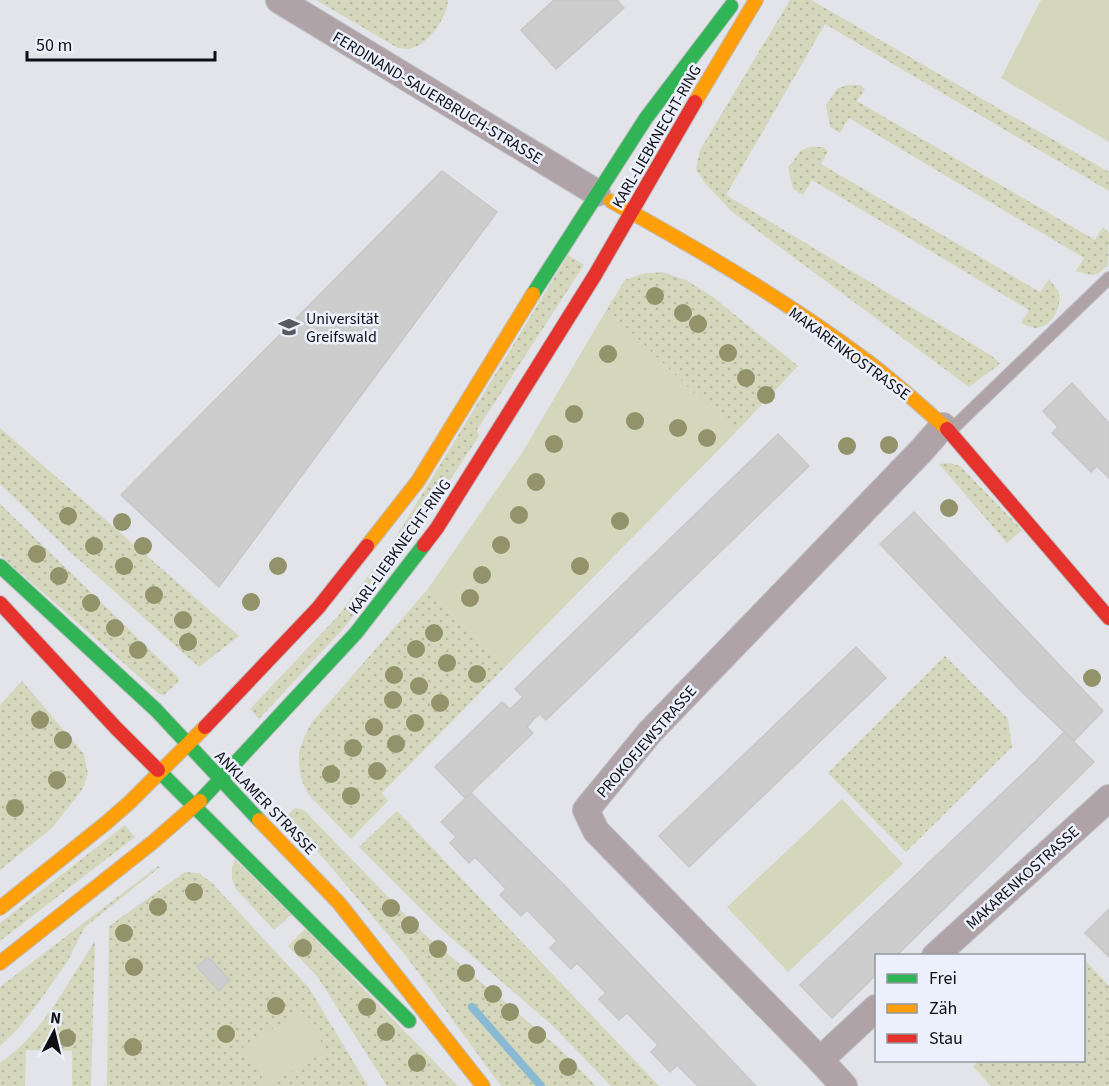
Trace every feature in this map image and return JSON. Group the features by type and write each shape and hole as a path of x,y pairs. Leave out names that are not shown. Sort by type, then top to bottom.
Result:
{"street":[{"name":"FERDINAND-SAUERBRUCH-STRASSE","path":"279,0 597,193"},
{"name":"KARL-LIEBKNECHT-RING","path":"0,908 106,823 161,772 318,608 418,481 646,118 736,0"},
{"name":"KARL-LIEBKNECHT-RING","path":"0,963 196,806 356,633 437,528 595,275 675,134 756,0"},
{"name":"MAKARENKOSTRASSE","path":"597,193 681,240 793,310 867,361 905,392 946,428 1109,618"},
{"name":"PROKOFJEWSTRASSE","path":"844,1086 596,831 586,810 650,732 946,428"},
{"name":"ANKLAMER STRASSE","path":"0,566 156,710 339,903 483,1086"},
{"path":"0,603 116,728 417,1029"},
{"name":"MAKARENKOSTRASSE","path":"937,954 1109,798"},
{"path":"820,1060 875,1009"},
{"path":"434,1045 474,1086"}],"lane":[{"path":"946,428 1109,278"}],"green space":[{"path":"316,0 448,0 444,15 435,30 422,43 408,49 398,48"},
{"path":"790,0 811,0 1109,172 1109,191 825,24 726,195 992,356 1000,364 969,387 731,211 704,182 696,169 700,150"},
{"path":"1041,0 1109,0 1109,142 1001,78"},
{"path":"860,85 865,89 857,101 1095,240 1103,227 1109,233 1108,265 1093,275 1076,271 1084,258 849,118 840,133 830,127 826,105 838,88"},
{"path":"823,147 828,151 821,164 1040,292 1049,279 1059,296 1055,315 1041,327 1035,328 1021,323 1029,310 812,180 803,195 793,189 788,168 801,150"},
{"path":"568,255 584,265 477,430 479,436 398,559 343,629 259,719 250,709 338,616 390,547"},
{"path":"662,272 686,280 713,297 798,366 735,433 607,309 625,280 642,274"},
{"path":"607,309 735,433 506,666 427,590 522,453"},
{"path":"0,428 239,636 199,667 67,549 0,484"},
{"path":"949,463 960,466 1022,530 1007,543 939,464"},
{"path":"0,504 179,678 178,682 164,695 159,694 0,555"},
{"path":"427,590 506,666 382,793 388,801 351,839 308,794 301,778 299,752 312,722"},
{"path":"945,656 1008,719 1012,747 906,852 828,773"},
{"path":"22,681 84,754 88,774 82,790 52,828 0,870 0,705"},
{"path":"842,799 903,864 788,972 727,907"},
{"path":"295,808 305,811 424,934 558,1047 596,1086 501,1086 406,956 286,817"},
{"path":"397,811 659,1086 611,1086 553,1026 440,928 359,847"},
{"path":"125,825 135,837 0,941 0,923"},
{"path":"234,859 291,915 274,930 236,889 232,878"},
{"path":"158,866 160,867 85,927 67,962 39,1002 16,1031 0,1046 0,987"},
{"path":"185,872 199,873 212,883 309,988 368,1086 107,1086 109,926"},
{"path":"305,929 458,1086 387,1086 317,976 288,946"},
{"path":"95,941 91,1086 72,1086 72,1051 26,1050 25,1086 0,1086 0,1063 42,1023"},
{"path":"1085,962 1109,986 1109,1086 991,1086 973,1066 978,1062 1085,1062"},
{"path":"302,1011 327,1051 267,1086 243,1047"}],"building":[{"path":"554,0 617,0 624,8 556,69 521,30"},
{"path":"442,171 497,212 219,587 121,495"},
{"path":"1072,383 1109,423 1109,478 1097,466 1091,472 1052,433 1058,427 1043,411"},
{"path":"778,434 809,466 546,720 540,714 534,719 527,727 533,733 465,798 435,767 502,702 510,709 523,697 515,689"},
{"path":"914,512 1103,711 1074,741 1024,694 880,544"},
{"path":"856,647 886,678 689,867 659,836"},
{"path":"1064,732 1094,762 898,954 875,954 875,976 832,1018 800,985"},
{"path":"471,793 562,883 756,1086 698,1086 677,1065 670,1072 651,1052 658,1045 627,1013 619,1020 599,999 606,993 577,963 571,969 550,948 557,941 527,910 521,916 500,895 506,889 475,857 469,863 450,843 456,837 441,822"},
{"path":"1109,909 1109,957 1085,933"},
{"path":"208,957 230,980 219,991 197,967"}],"waterway":[{"path":"472,1007 541,1086"}],"traffic: fast":[{"path":"533,294 646,118 731,6"},
{"path":"200,801 356,633 424,545"},
{"path":"0,566 156,710 259,820"},
{"path":"158,770 409,1021"}],"traffic: slow":[{"path":"695,102 756,0"},
{"path":"611,201 709,257 805,317 877,369 947,429"},
{"path":"367,546 418,481 533,294"},
{"path":"0,908 130,802 205,727"},
{"path":"0,963 153,842 200,801"},
{"path":"259,820 339,903 483,1086"}],"traffic: jam":[{"path":"424,545 437,528 595,275 695,102"},
{"path":"947,429 1109,618"},
{"path":"205,727 318,608 367,546"},
{"path":"0,603 158,770"}],"place":[{"name":"Universität Greifswald","path":"289,327"}]}
